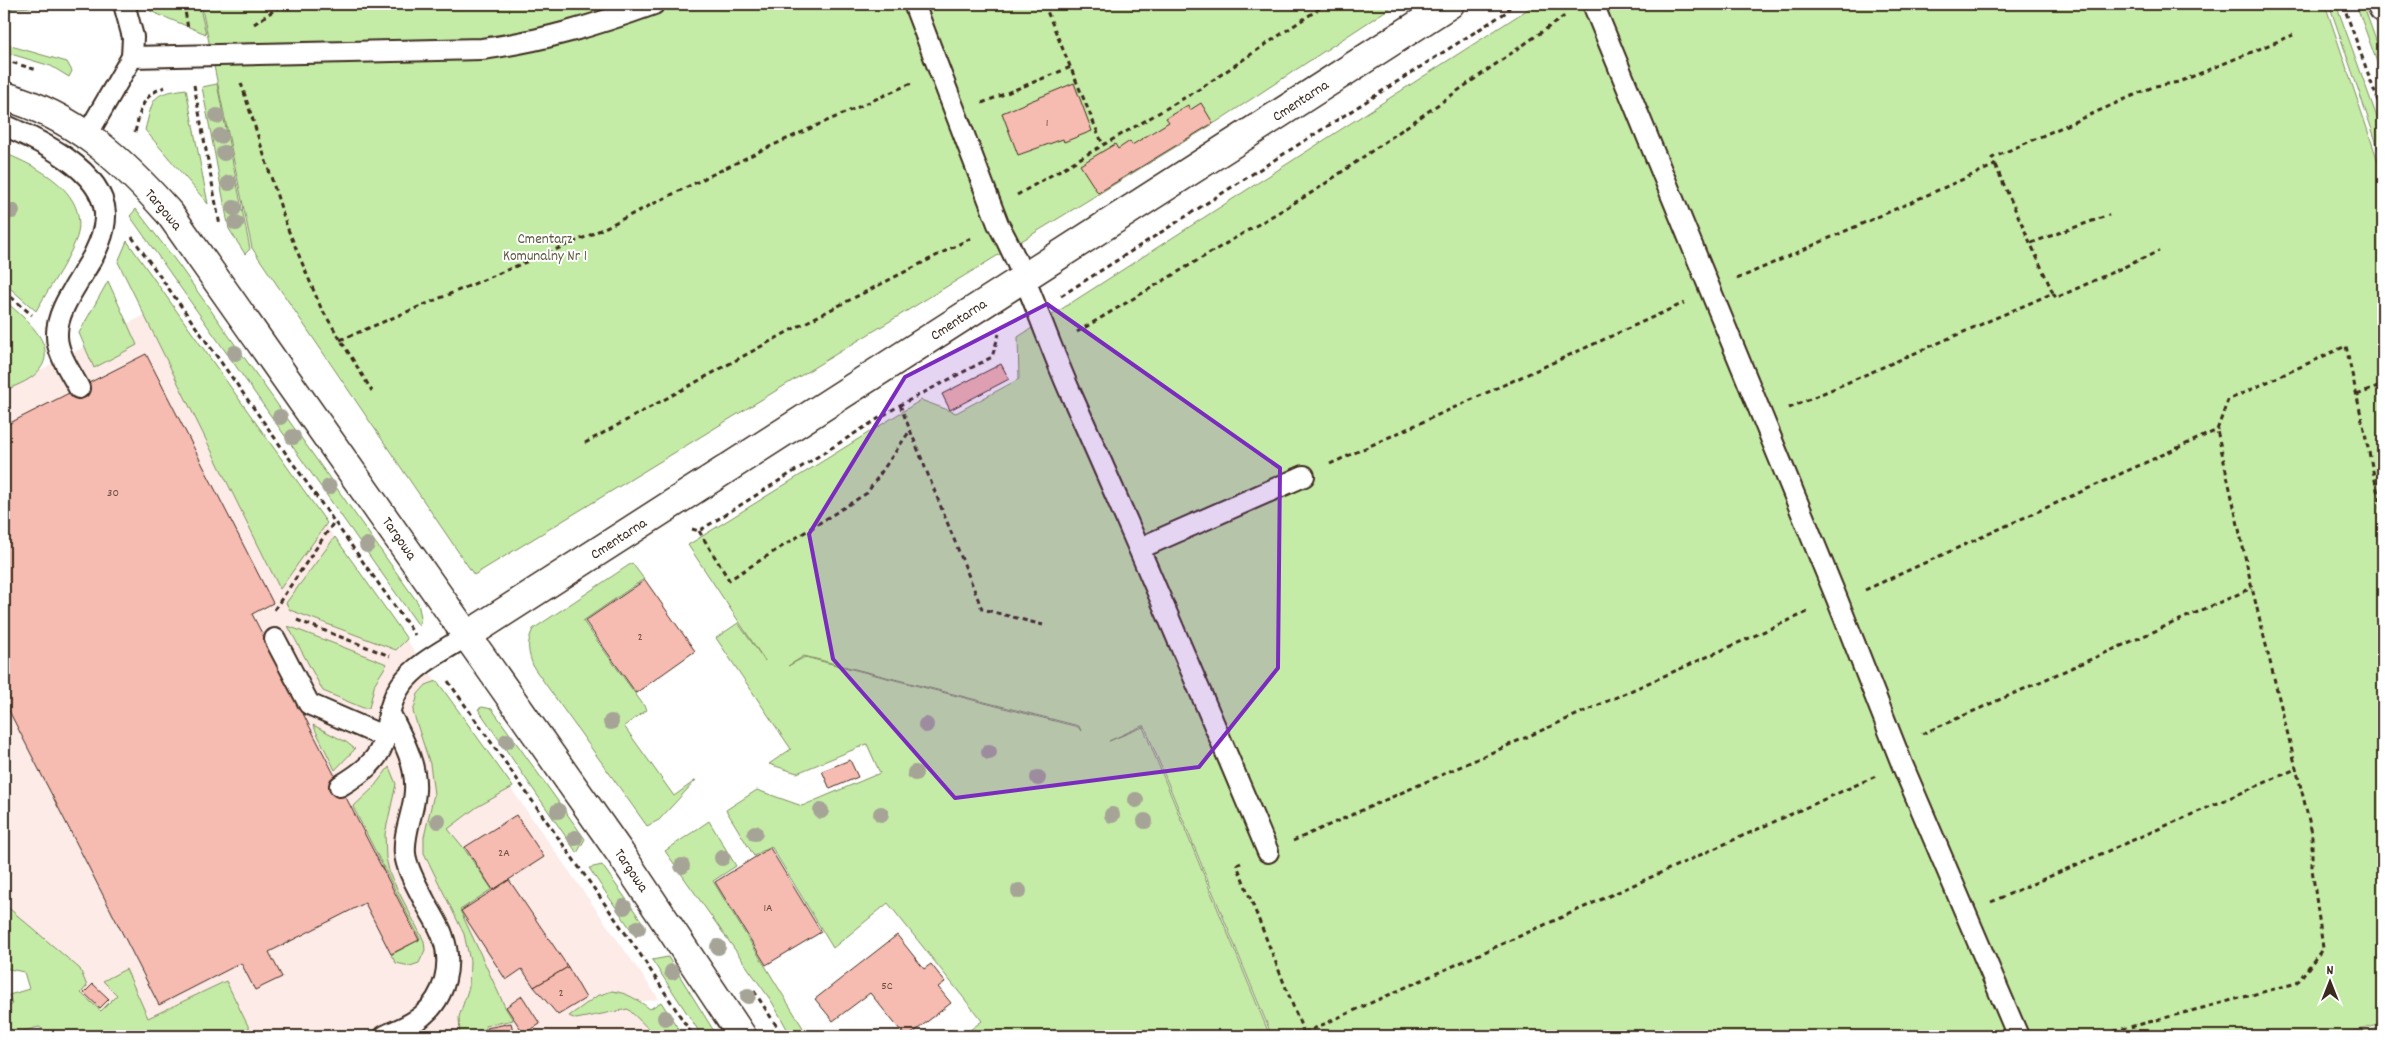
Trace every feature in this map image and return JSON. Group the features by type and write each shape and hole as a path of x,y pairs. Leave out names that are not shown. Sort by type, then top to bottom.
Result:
{"street":[{"name":"Cmentarna","path":"468,635 1450,4"},
{"path":"2382,4 2383,8"},
{"name":"Targowa","path":"4,96 52,113 87,135 112,154 170,214 620,853 742,1036"}],"lane":[{"path":"87,135 132,57 133,37 124,4"},
{"path":"132,57 482,49 519,44 567,34 654,4"},
{"path":"914,4 995,217 1016,256 1051,348 1140,548 1268,852"},
{"path":"1593,4 1764,419 1899,755 2018,1036"},
{"path":"4,124 64,157 86,175 101,197 105,214 103,229 90,263 72,293 58,325 58,346 79,388"},
{"path":"1140,548 1304,476"},
{"path":"340,786 358,776 379,753 385,737 389,712 400,687 413,671 468,635"},
{"path":"275,639 309,704 385,737"},
{"path":"385,1036 421,1017 433,1005 443,987 447,962 443,936 412,876 405,856 405,834 416,791 414,772 404,741 389,712"}],"path":[{"path":"184,4 189,37"},
{"path":"1044,4 1103,145"},
{"path":"585,443 995,217 1103,145 1198,90 1326,4"},
{"path":"1036,312 1508,11 1510,4"},
{"path":"2342,4 2383,115"},
{"path":"1051,348 1316,190 1574,9"},
{"path":"2159,251 2056,298 1992,158 2155,86 2179,82 2293,35"},
{"path":"232,54 287,227 321,308 372,391"},
{"path":"955,113 1071,67"},
{"path":"340,340 588,236 760,151 939,70"},
{"path":"201,81 193,82 222,235"},
{"path":"134,135 144,101 152,92 174,85"},
{"path":"1304,476 1711,291 1995,165"},
{"path":"105,214 120,223 137,242 640,954 693,1036"},
{"path":"2031,243 2109,215"},
{"path":"1764,419 2053,293"},
{"path":"2096,1036 2297,983 2323,948 2312,869 2312,833 2252,588 2217,430 2228,400 2346,346 2383,517"},
{"path":"2357,395 2383,385"},
{"path":"900,405 909,432 982,609 1043,625"},
{"path":"2217,430 1856,594 1837,599 1238,865 1305,1035 2252,588"},
{"path":"698,530 729,580 867,494 909,432"},
{"path":"283,615 274,611 334,522"},
{"path":"292,618 391,656"},
{"path":"1966,913 2296,769"}],"highlighted area":[{"path":"1047,304 1280,468 1278,668 1199,767 955,798 833,659 809,534 905,377"}],"shaded area":[{"path":"169,302 659,999 629,1004 658,1036 17,1036 48,1028 28,966 4,960 4,389"}],"green space":[{"path":"4,4 68,4 4,9"},
{"path":"148,4 199,4 206,34 150,11"},
{"name":"Cmentarz Komunalny Nr 1","path":"201,4 1396,4 1218,121 474,575 252,248"},
{"path":"1536,4 2325,4 2383,176 2383,1024 2334,1036 1272,1036 1144,725 1109,741 1143,727 1270,1036 962,1036 982,1021 888,903 833,948 771,846 754,856 726,810 757,790 802,806 880,773 867,744 797,773 769,764 791,749 716,638 738,623 765,661 688,545 921,400 956,413 1019,379 1018,337","holes":["804,656 1079,726 1081,731 1078,727 805,657 788,666"]},
{"path":"2329,4 2336,4 2383,134 2383,162"},
{"path":"2356,4 2363,4 2383,60 2383,79"},
{"path":"4,44 67,62 72,71 69,77 51,66 4,52"},
{"path":"217,84 250,249 245,254 229,229 202,87"},
{"path":"186,89 208,204 145,130 155,99 166,93"},
{"path":"4,153 30,165 56,182 67,192 74,204 78,218 78,233 71,251 36,311 4,283"},
{"path":"136,209 178,264 418,603 421,617 419,626 130,216"},
{"path":"127,241 327,523 280,589 118,262"},
{"path":"108,281 137,345 94,368 79,333"},
{"path":"4,300 39,335 44,346 45,356 42,367 32,377 4,391"},
{"path":"335,537 407,639 396,650 290,610 286,603"},
{"path":"632,563 644,579 583,621 647,710 624,726 674,796 696,780 659,820 647,826 534,668 529,648 529,639 533,629"},
{"path":"288,626 387,664 375,683 369,708 363,708 323,691"},
{"path":"437,681 513,787 477,807 448,829 492,889 460,910 505,1007 513,1020 485,1026 487,1036 460,1036 459,1017 469,987 470,961 464,934 424,853 424,837 434,794 430,764 413,712 418,694 426,685"},
{"path":"482,707 492,709 585,839 577,853 478,709"},
{"path":"313,725 346,742 355,749 335,770"},
{"path":"389,767 396,784 385,834 386,858 390,875 424,941 425,950 419,963 410,966 396,963 391,955 420,939 353,807 373,788"},
{"path":"709,821 736,866 713,881 808,1036 791,1036 772,1002 665,851"},
{"path":"602,865 643,923 636,937 589,868"},
{"path":"4,904 80,969 87,986 81,993 101,1011 117,995 103,981 126,969 148,1018 226,981 253,1036 53,1036 39,1027 4,1036 4,1007 12,1005 9,995 29,989 24,972 4,968"},
{"path":"668,957 717,1036 702,1036 652,960"},
{"path":"612,991 632,997 650,1009 661,1002 683,1036 656,1036 628,1009 576,1019 569,1016 597,996"},
{"path":"2383,1027 2383,1036 2346,1036"}],"building":[{"path":"1074,83 1092,131 1064,142 1063,139 1018,155 1002,113"},
{"path":"1201,103 1213,123 1098,193 1080,165 1115,144 1118,149 1130,141 1132,145 1169,122 1166,118 1188,105 1190,110"},
{"path":"146,354 273,603 252,614 419,940 391,954 365,903 269,952 282,977 255,990 241,963 159,1005 4,701 4,426"},
{"path":"1001,364 1009,379 950,410 942,394"},
{"path":"645,580 695,651 636,693 585,621"},
{"path":"850,760 858,777 830,789 822,771"},
{"path":"516,815 544,857 493,890 465,847"},
{"path":"770,848 821,932 766,965 715,882"},
{"path":"509,880 568,967 534,987 522,969 506,980 461,911"},
{"path":"897,935 924,969 931,964 945,982 938,987 951,1003 909,1036 905,1036 870,993 833,1021 815,999"},
{"path":"568,967 586,998 558,1015 534,987"},
{"path":"93,984 109,999 100,1008 84,993"},
{"path":"522,996 540,1024 524,1034 506,1007"},
{"path":"511,1023 514,1035 489,1036 487,1028"}]}
